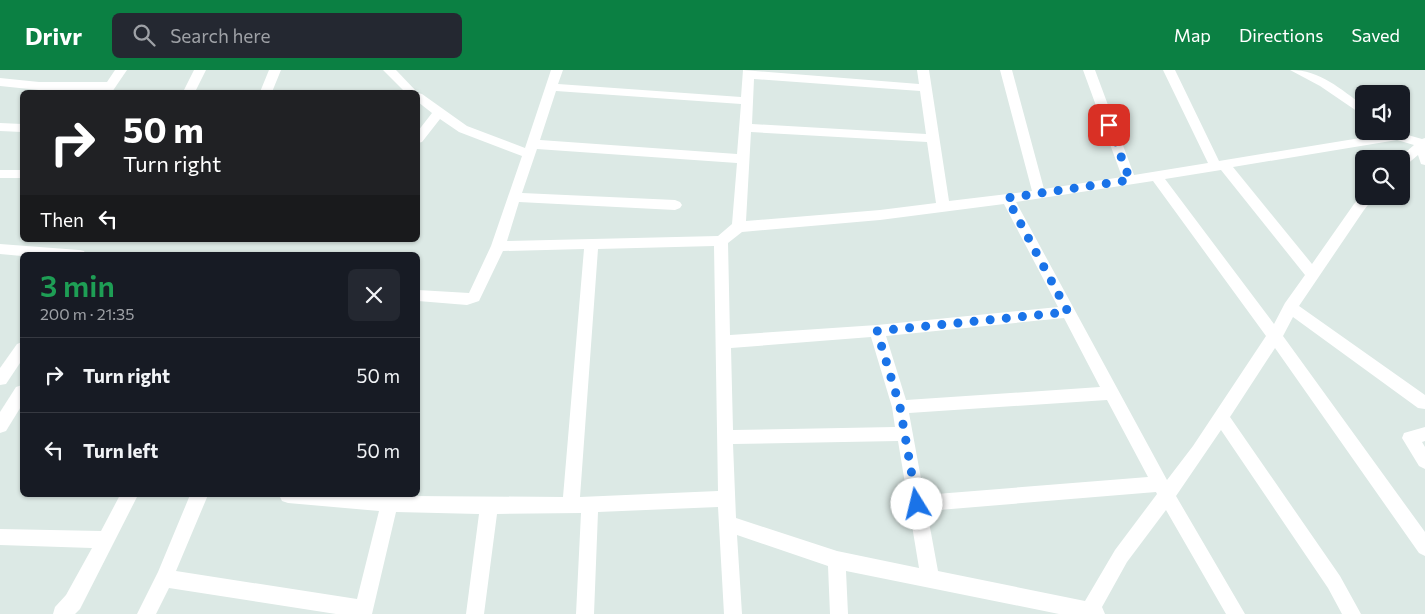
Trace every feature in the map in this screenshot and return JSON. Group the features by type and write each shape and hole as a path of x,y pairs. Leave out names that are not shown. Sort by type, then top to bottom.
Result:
{"street":[{"path":"0,82 108,89 121,70"},
{"path":"190,90 200,70"},
{"path":"267,90 275,70"},
{"path":"420,296 467,299 474,297 498,246 557,70"},
{"path":"923,70 943,206"},
{"path":"1006,70 1038,194"},
{"path":"1089,70 1130,180"},
{"path":"1169,70 1220,166 1312,274"},
{"path":"1296,70 1324,83 1355,105"},
{"path":"392,71 408,90"},
{"path":"739,227 748,73 926,88"},
{"path":"551,87 747,101"},
{"path":"420,99 463,129 530,149 744,159"},
{"path":"420,136 439,112"},
{"path":"0,127 20,128"},
{"path":"746,128 933,138"},
{"path":"1410,138 1423,142"},
{"path":"733,614 727,524 721,242 730,232 739,227 880,215 1038,194 1220,166 1361,140"},
{"path":"1423,142 1425,160"},
{"path":"1410,154 1423,142"},
{"path":"0,174 20,174"},
{"path":"1156,176 1274,335 1425,547"},
{"path":"514,197 675,205"},
{"path":"1007,198 1111,393 1236,614"},
{"path":"727,524 837,560 1091,613 1121,556 1164,489 1221,417 1283,323 1290,306 1360,205"},
{"path":"498,246 721,242"},
{"path":"571,506 590,244"},
{"path":"0,249 40,252"},
{"path":"1290,306 1425,403"},
{"path":"724,342 877,331 1068,312"},
{"path":"877,331 900,407 906,434 930,579"},
{"path":"20,351 1,379 20,384"},
{"path":"1425,389 1425,403"},
{"path":"900,407 1111,393"},
{"path":"0,426 20,395"},
{"path":"1221,417 1334,582 1352,614"},
{"path":"726,437 906,434"},
{"path":"1425,434 1410,437 1410,439 1425,461"},
{"path":"917,504 1164,489"},
{"path":"62,614 73,602 127,497"},
{"path":"146,614 164,578 198,497"},
{"path":"301,497 332,502 489,507 571,506 727,499"},
{"path":"164,578 363,612 389,504"},
{"path":"585,614 590,505"},
{"path":"474,614 489,507"},
{"path":"0,537 105,540"},
{"path":"837,560 839,614"}],"route":[{"path":"917,504 900,407 877,331 1068,312 1007,198 1052,193 1130,180 1109,125"}]}
